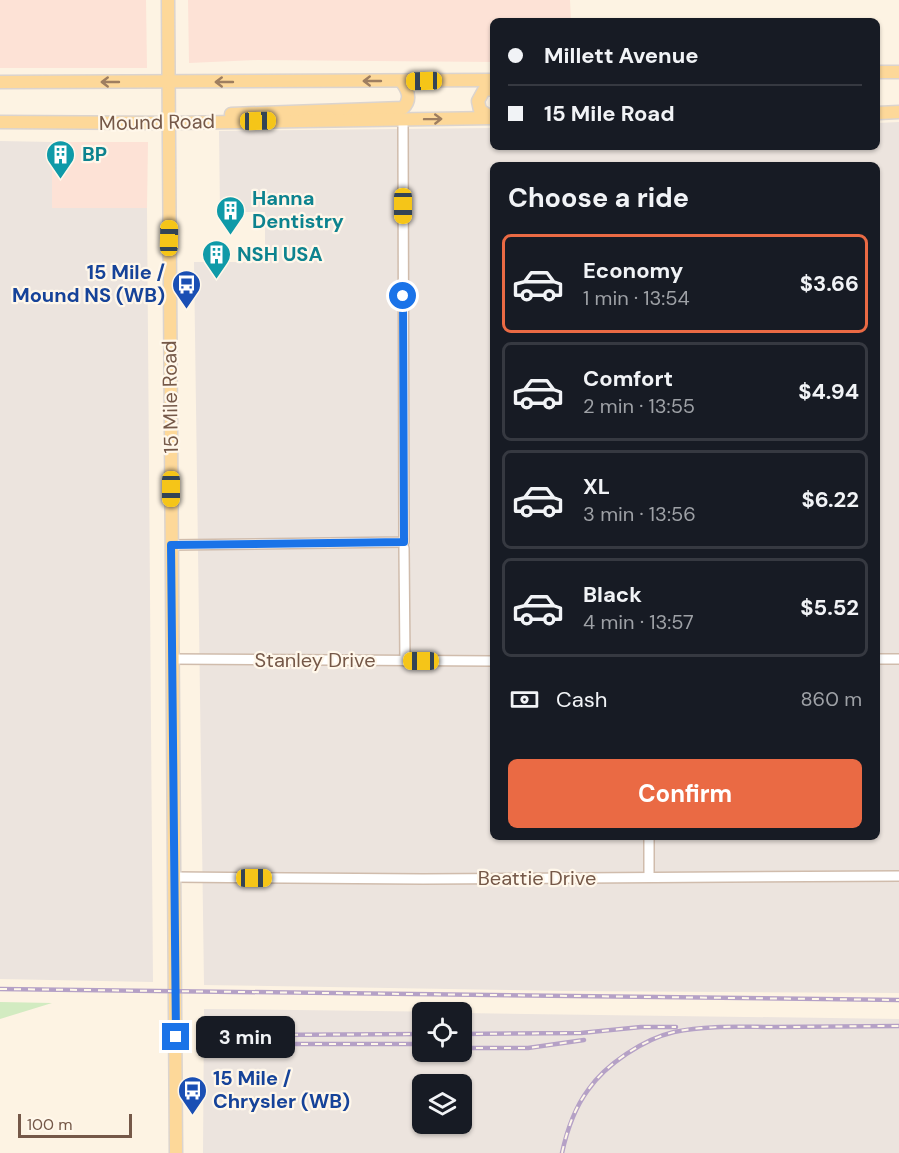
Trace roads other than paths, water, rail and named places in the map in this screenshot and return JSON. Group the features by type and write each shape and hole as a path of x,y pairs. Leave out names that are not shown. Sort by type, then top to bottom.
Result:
{"main road":[{"name":"15 Mile Road","path":"168,0 176,1153"},
{"path":"880,72 899,72"},
{"name":"Mound Road","path":"0,82 490,80"},
{"path":"206,122 234,113 403,108 408,103 409,97 407,89 400,81"},
{"path":"490,89 484,90 478,101 480,110 490,116"},
{"name":"Mound Road","path":"0,122 169,123 490,118"}],"street":[{"path":"403,119 405,661"},
{"path":"171,545 404,545"},
{"name":"Stanley Drive","path":"172,659 490,661"},
{"path":"880,659 899,659"},
{"path":"649,840 649,877"},
{"name":"Beattie Drive","path":"174,877 423,879 899,876"}],"railway":[{"path":"0,989 899,1000"},
{"path":"562,1153 575,1112 596,1080 626,1054 662,1035 712,1027 899,1026"},
{"path":"472,1034 581,1033 641,1027 676,1027"},
{"path":"263,1035 412,1034"},
{"path":"472,1048 528,1048 584,1040"},
{"path":"259,1044 412,1044"}],"place":[{"name":"BP","path":"61,180"},
{"name":"Hanna Dentistry","path":"231,236"},
{"name":"NSH USA","path":"216,280"},
{"name":"15 Mile / Mound NS (WB)","path":"186,310"},
{"name":"15 Mile / Chrysler (WB)","path":"192,1116"}]}
